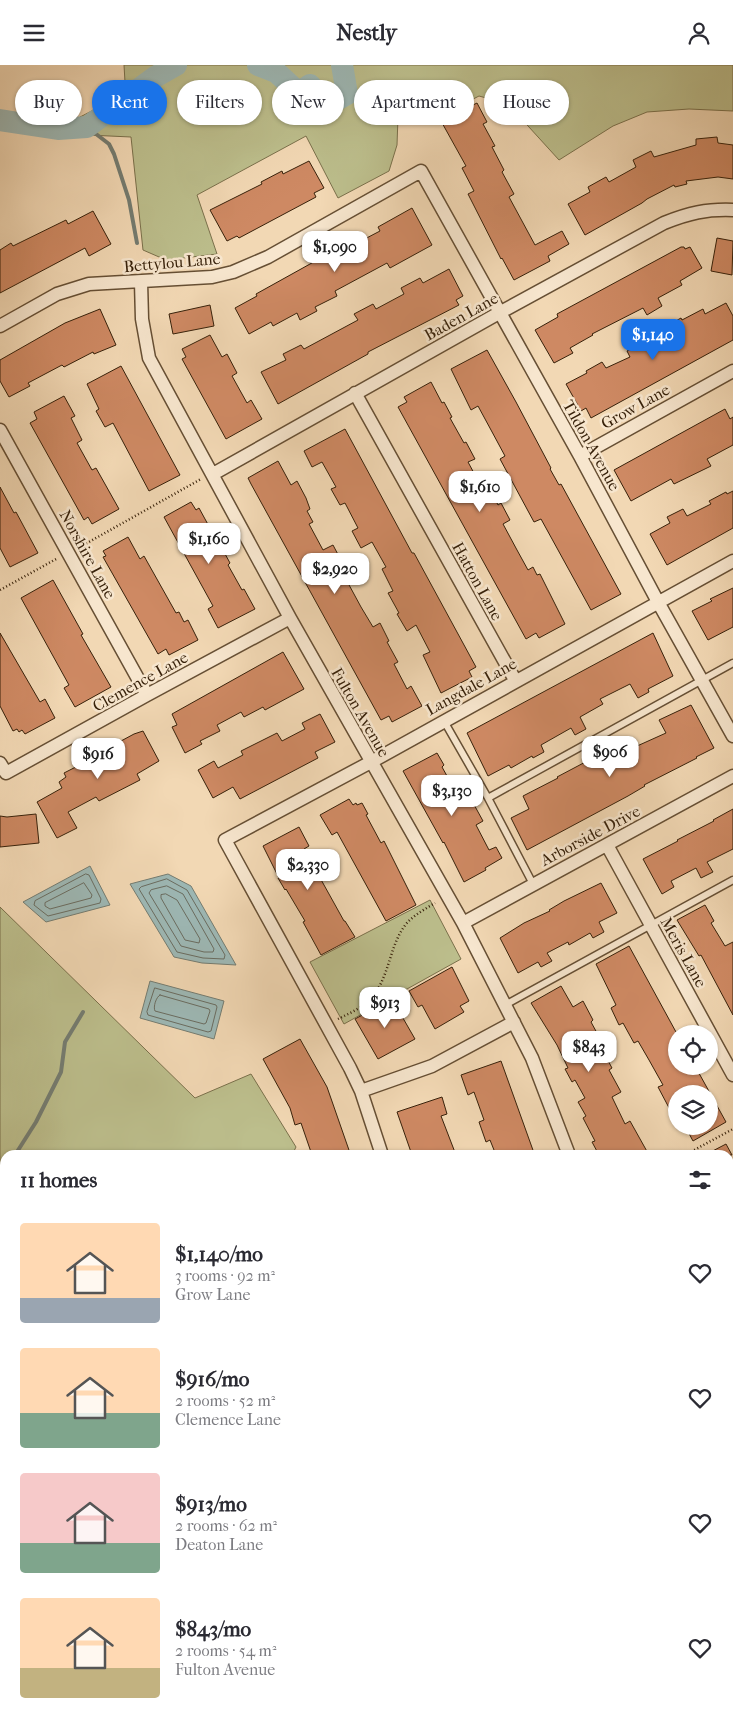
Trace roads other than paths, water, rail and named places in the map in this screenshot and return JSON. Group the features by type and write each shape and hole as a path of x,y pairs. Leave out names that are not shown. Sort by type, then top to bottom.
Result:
{"street":[{"name":"Bettylou Lane","path":"0,326 57,294 89,284 212,277 234,272 268,257 421,171"},
{"name":"Tildon Avenue","path":"421,171 733,736"},
{"name":"Baden Lane","path":"207,477 355,393 664,223 687,214 709,210 733,211"},
{"name":"Fulton Avenue","path":"142,282 142,319 149,358 207,477 290,618 462,923 532,1058 567,1150"},
{"name":"Grow Lane","path":"580,456 733,371"},
{"name":"Hatton Lane","path":"355,393 515,680"},
{"name":"Norshire Lane","path":"0,430 147,695"},
{"name":"Langdale Lane","path":"361,1091 225,840 733,561"},
{"name":"Clemence Lane","path":"3,768 147,695 290,618"},
{"name":"Arborside Drive","path":"462,923 733,776"},
{"name":"Meris Lane","path":"607,845 733,1075"},
{"path":"380,1150 361,1091 432,1066 514,1022"}],"lane":[{"path":"488,798 733,663"},
{"path":"444,720 533,884"},
{"path":"505,1005 733,881"}],"water":[{"path":"90,866 110,905 46,922 23,902"},
{"path":"168,874 191,886 236,965 202,963 174,957 130,884"},
{"path":"150,981 224,1001 214,1039 140,1018"}],"waterway":[{"path":"0,120 58,129 87,127 155,77 176,65"},
{"path":"258,65 276,72 299,93 310,85 328,105 347,94 342,65"},
{"path":"87,127 109,144 114,154 129,200 137,243"},
{"path":"18,1150 36,1122 61,1072 65,1042 83,1012"}]}
